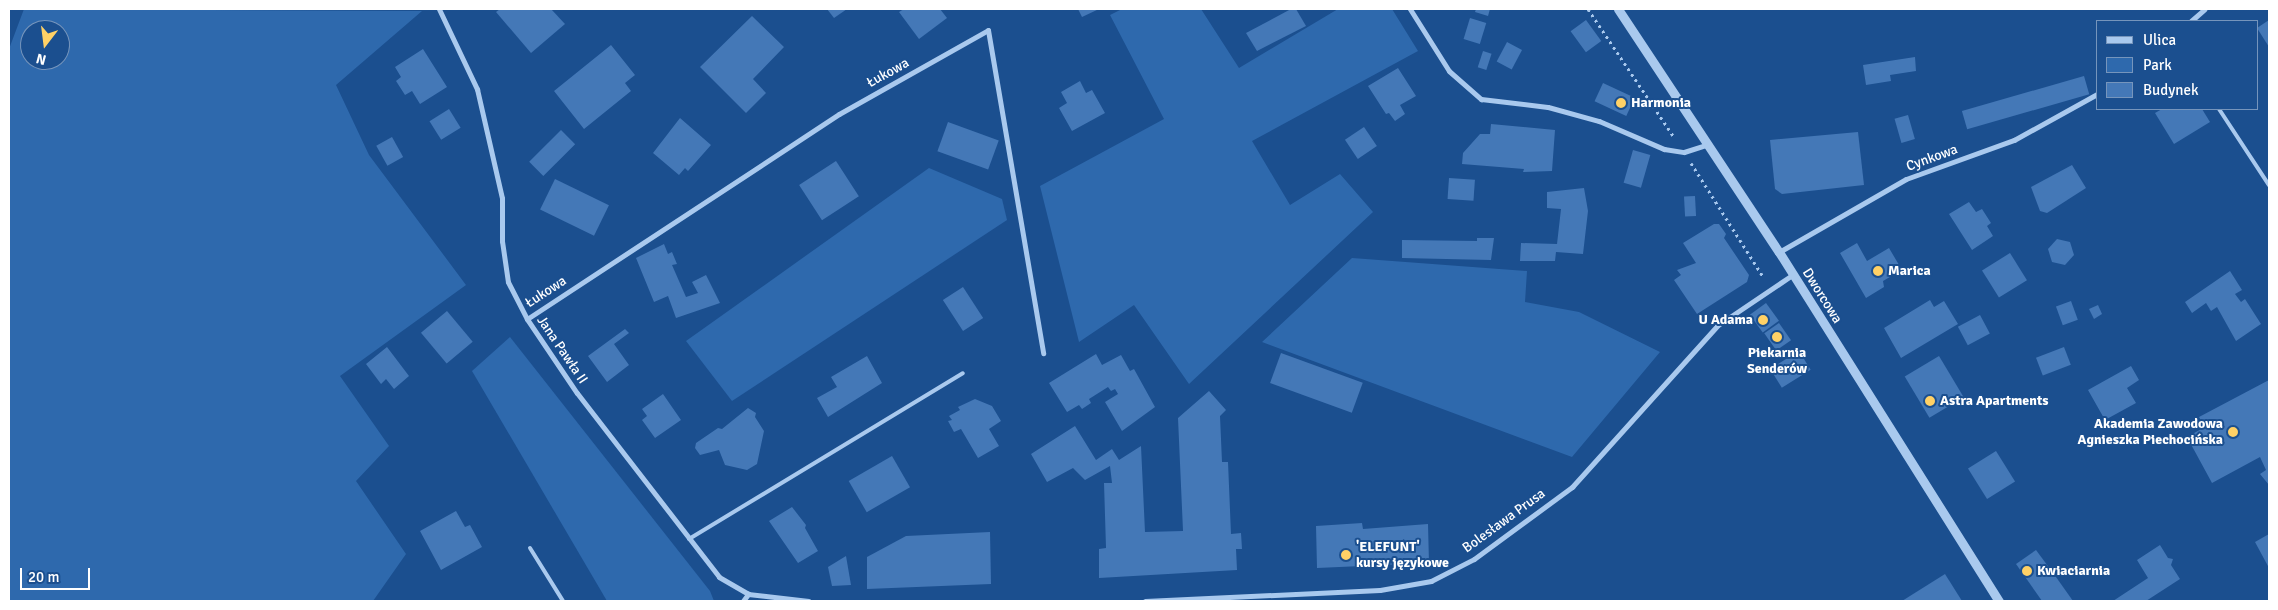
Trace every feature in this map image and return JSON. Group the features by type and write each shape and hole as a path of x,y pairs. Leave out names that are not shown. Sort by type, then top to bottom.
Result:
{"street":[{"name":"Jana Pawła II","path":"439,9 477,89 502,198 502,241 508,282 526,318 577,393 719,577 748,594 809,601"},
{"path":"1410,9 1449,71 1481,99 1548,107 1599,120 1664,149 1684,152 1708,144"},
{"name":"Dworcowa","path":"1618,9 1779,252 1999,601"},
{"path":"2191,20 2205,9"},
{"name":"Łukowa","path":"526,318 839,114 988,30 1043,353"},
{"name":"Cynkowa","path":"1779,252 1906,179 2014,140 2096,95"},
{"name":"Bolesława Prusa","path":"1144,601 1380,590 1431,582 1474,559 1572,486 1718,325 1792,274"},
{"path":"743,601 748,594"}],"lane":[{"path":"2220,110 2269,185"},
{"path":"689,539 963,373"},
{"path":"530,548 563,601"}],"green space":[{"path":"24,9 422,11 336,85 369,155 466,285 340,376 389,446 356,481 406,554 373,601 9,601 9,49"},
{"path":"1122,9 1201,9 1239,68 1338,9 1392,9 1418,51 1252,141 1290,205 1340,174 1373,212 1189,384 1134,305 1079,342 1040,186 1164,119 1110,15"},
{"path":"929,168 1002,199 1007,220 732,401 686,341"},
{"path":"1352,258 1527,271 1525,302 1579,312 1660,352 1572,457 1262,342"},
{"path":"510,337 710,591 714,601 607,601 472,371"}],"building":[{"path":"500,9 551,9 565,24 531,53 496,12"},
{"path":"827,9 847,9 834,18"},
{"path":"904,9 940,9 947,18 919,39 899,12"},
{"path":"1078,9 1099,9 1082,17"},
{"path":"1291,9 1296,9 1306,26 1257,51 1246,33"},
{"path":"1476,9 1490,9 1488,16 1475,12"},
{"path":"752,16 784,47 753,79 766,93 746,113 700,67"},
{"path":"1470,18 1486,23 1480,44 1464,39"},
{"path":"1586,20 1601,41 1586,52 1571,31"},
{"path":"2269,20 2269,47 2258,30 2258,27"},
{"path":"1507,42 1522,50 1512,69 1497,61"},
{"path":"611,45 635,75 625,83 631,91 584,129 554,91"},
{"path":"423,49 447,87 420,104 412,91 405,95 396,81 401,77 395,67"},
{"path":"1483,51 1492,54 1486,70 1478,67"},
{"path":"1915,57 1916,71 1890,75 1891,81 1866,85 1863,65"},
{"path":"1398,68 1416,96 1400,105 1405,114 1395,121 1389,113 1386,114 1368,86"},
{"path":"2084,76 2089,94 1967,129 1962,111"},
{"path":"1080,81 1086,93 1092,90 1105,113 1072,131 1059,108 1067,103 1061,92"},
{"path":"1603,83 1635,98 1626,116 1595,101"},
{"path":"449,109 461,128 441,140 429,121"},
{"path":"2160,110 2203,110 2210,122 2174,144 2155,113"},
{"path":"1908,115 1915,139 1901,143 1895,119"},
{"path":"680,118 711,145 688,171 685,168 679,175 653,153"},
{"path":"948,122 999,140 988,170 937,151"},
{"path":"1491,124 1555,130 1552,171 1523,172 1524,169 1462,164 1463,153 1480,134 1490,134"},
{"path":"1364,127 1377,146 1358,159 1345,140"},
{"path":"561,130 575,144 543,176 529,162"},
{"path":"1858,132 1864,185 1782,194 1775,189 1770,140"},
{"path":"392,137 403,157 387,166 376,146"},
{"path":"1633,150 1650,155 1641,188 1624,183"},
{"path":"836,161 859,196 822,220 799,185"},
{"path":"2072,165 2086,188 2047,213 2040,211 2031,187"},
{"path":"1449,178 1475,180 1473,201 1448,199"},
{"path":"555,179 609,205 594,236 540,210"},
{"path":"1584,188 1588,211 1583,254 1556,252 1555,261 1520,261 1521,243 1557,244 1561,209 1547,208 1547,192"},
{"path":"1695,196 1696,216 1685,217 1684,197"},
{"path":"1969,202 1976,212 1982,209 1991,223 1987,226 1993,236 1972,250 1949,214"},
{"path":"1714,224 1719,224 1726,234 1724,238 1749,275 1747,282 1697,314 1674,280 1681,275 1677,270 1696,263 1683,243"},
{"path":"1477,238 1494,238 1491,260 1402,258 1402,240 1477,241"},
{"path":"2057,239 2070,242 2074,255 2065,265 2052,262 2048,249"},
{"path":"1857,243 1867,261 1889,248 1902,270 1883,281 1884,287 1866,298 1840,253"},
{"path":"664,244 668,254 672,252 677,264 672,265 686,297 698,293 692,282 706,275 720,303 676,318 668,296 654,302 636,258"},
{"path":"2010,253 2027,280 1999,298 1982,270"},
{"path":"2230,271 2242,290 2235,294 2241,302 2245,299 2261,324 2236,341 2217,307 2211,311 2206,303 2192,313 2185,302"},
{"path":"963,287 983,318 963,331 943,300"},
{"path":"1930,300 1934,307 1944,301 1958,324 1901,358 1884,328"},
{"path":"2071,301 2078,320 2063,325 2056,306"},
{"path":"1766,303 1779,321 1763,333 1750,315"},
{"path":"2098,305 2102,314 2094,319 2089,309"},
{"path":"447,311 473,342 447,363 421,333"},
{"path":"1980,315 1990,334 1968,345 1958,327"},
{"path":"1779,323 1791,340 1776,351 1764,333"},
{"path":"625,329 629,333 614,344 629,365 607,382 588,356"},
{"path":"387,347 409,376 394,389 386,379 381,384 366,364"},
{"path":"2064,347 2071,365 2043,375 2036,358"},
{"path":"1799,351 1811,370 1782,388 1770,369"},
{"path":"1281,353 1363,383 1352,413 1270,383"},
{"path":"1096,354 1102,365 1121,355 1130,371 1134,369 1155,407 1122,431 1105,402 1118,394 1115,389 1111,391 1108,387 1089,399 1091,403 1082,409 1079,405 1067,412 1049,383"},
{"path":"867,356 882,383 828,417 817,398 837,387 831,377"},
{"path":"1939,356 1964,397 1929,418 1905,377"},
{"path":"2131,366 2139,380 2127,388 2136,403 2105,420 2088,390"},
{"name":"Akademia Zawodowa Agnieszka Piechocińska","path":"2269,380 2269,485 2260,474 2266,470 2260,457 2212,483 2187,437 2205,427 2199,417"},
{"path":"1209,391 1226,410 1220,416 1222,462 1228,462 1231,534 1241,533 1242,549 1236,549 1237,570 1099,578 1099,549 1106,548 1104,483 1112,483 1110,466 1085,480 1073,468 1047,482 1031,454 1075,426 1096,460 1112,449 1119,460 1141,446 1145,532 1183,531 1178,418"},
{"path":"663,394 681,420 655,438 642,420 647,416 642,409"},
{"path":"975,399 992,406 1001,421 989,429 999,446 978,458 961,429 954,432 948,421 952,420 949,416 960,410 958,407"},
{"path":"748,408 756,413 755,417 764,431 757,464 747,470 725,465 719,450 700,455 695,448 696,443 718,428 722,429"},
{"path":"1996,451 2015,482 1987,499 1968,468"},
{"path":"892,456 910,487 867,512 849,481"},
{"path":"792,507 806,525 805,528 818,551 798,563 769,521"},
{"path":"456,511 465,527 470,525 482,547 441,570 420,531"},
{"path":"1362,523 1363,529 1428,524 1429,563 1317,568 1316,526"},
{"path":"990,532 991,584 867,589 867,557 906,536"},
{"path":"2269,534 2269,568 2255,542"},
{"path":"2160,545 2168,558 2173,559 2171,565 2180,579 2146,601 2113,601 2148,578 2137,560"},
{"path":"2036,550 2073,601 2042,601 2016,564"},
{"path":"846,556 851,585 832,586 828,567"},
{"path":"1945,574 1962,601 1902,601"}],"place":[{"name":"Harmonia","path":"1621,103"},
{"name":"Marica","path":"1878,271"},
{"name":"U Adama","path":"1763,320"},
{"name":"Piekarnia Senderów","path":"1777,337"},
{"name":"Astra Apartments","path":"1930,401"},
{"name":"Akademia Zawodowa Agnieszka Piechocińska","path":"2233,432"},
{"name":"'ELEFUNT' kursy językowe","path":"1346,555"},
{"name":"Kwiaciarnia","path":"2027,571"}]}
